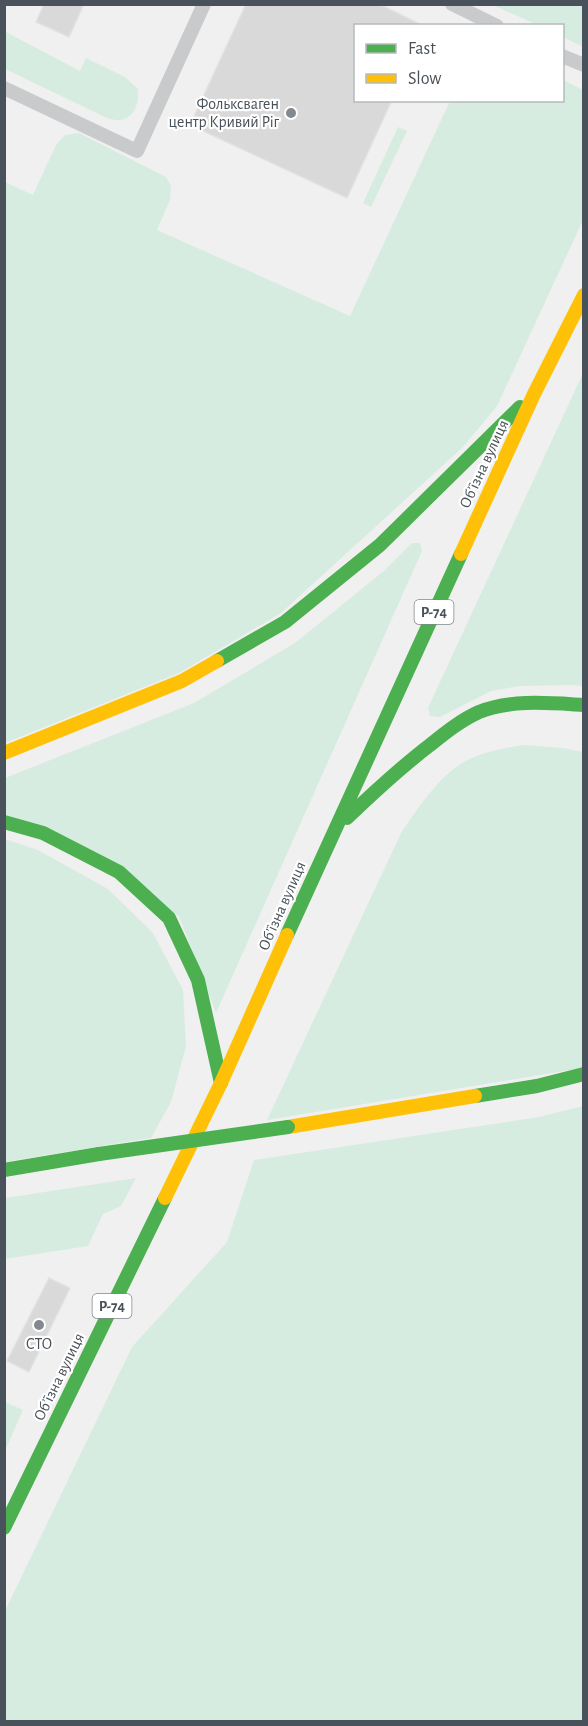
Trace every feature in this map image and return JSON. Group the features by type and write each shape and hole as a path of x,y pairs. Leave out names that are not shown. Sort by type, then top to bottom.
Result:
{"main road":[{"name":"Обʼїзна вулиця","path":"4,1528 221,1083 333,831 534,394 584,295"},
{"path":"4,753 182,681 285,622 380,545 534,394"},
{"path":"333,831 395,772 451,728 480,712 508,705 536,702 584,705"},
{"path":"4,822 43,833 119,872 170,918 198,980 221,1083"},
{"path":"4,1170 537,1086 584,1074"}],"lane":[{"path":"4,88 136,151 204,4"},
{"path":"452,4 493,24"},
{"path":"564,57 584,65"}],"green space":[{"path":"493,5 583,5 583,47 564,38 564,24 535,24"},
{"path":"4,31 80,71 86,58 125,77 138,89 137,103 133,112 121,120 107,118 5,69"},
{"path":"564,80 583,90 583,220 497,406 463,447 281,613 179,673 5,743 5,182 33,195 56,145 65,135 79,133 166,177 171,186 170,200 157,230 350,316 450,102 564,102"},
{"path":"398,127 407,131 371,207 363,203"},
{"path":"583,373 583,686 520,686 491,691 440,717 430,716 428,708"},
{"path":"412,543 420,543 422,551 216,1013 179,916 5,814 5,778 194,703 295,643 385,570"},
{"path":"524,745 583,752 583,1068 267,1120 407,824 436,786 462,763 484,753"},
{"path":"5,839 38,850 108,889 153,933 183,990 186,1046 171,1102 151,1138 5,1162"},
{"path":"583,1106 583,1721 5,1721 5,1611 132,1347 227,1242 254,1160 539,1117"},
{"path":"136,1178 121,1206 103,1214 88,1246 5,1259 5,1198"},
{"path":"5,1402 23,1410 5,1451"}],"building":[{"path":"44,4 84,4 69,37 36,22"},
{"name":"Фольксваген центр Кривий Ріг","path":"246,4 379,4 420,24 354,24 354,102 391,102 347,198 190,125"},
{"name":"СТО","path":"49,1278 70,1288 29,1372 7,1361"}],"traffic: fast":[{"path":"217,661 285,622 380,545 520,407"},
{"path":"287,935 461,554"},
{"path":"347,818 387,780 419,754 453,727 479,712 518,704 584,705"},
{"path":"4,822 43,833 119,872 169,918 198,980 221,1083"},
{"path":"475,1096 537,1086 584,1074"},
{"path":"99,1154 288,1127"},
{"path":"4,1170 99,1154"},
{"path":"4,1528 165,1198"}],"traffic: slow":[{"path":"461,554 534,394 584,295"},
{"path":"4,753 182,681 217,661"},
{"path":"165,1198 221,1083 287,935"},
{"path":"288,1127 475,1096"}],"place":[{"name":"Фольксваген центр Кривий Ріг","path":"291,113"},
{"name":"СТО","path":"39,1325"}]}
